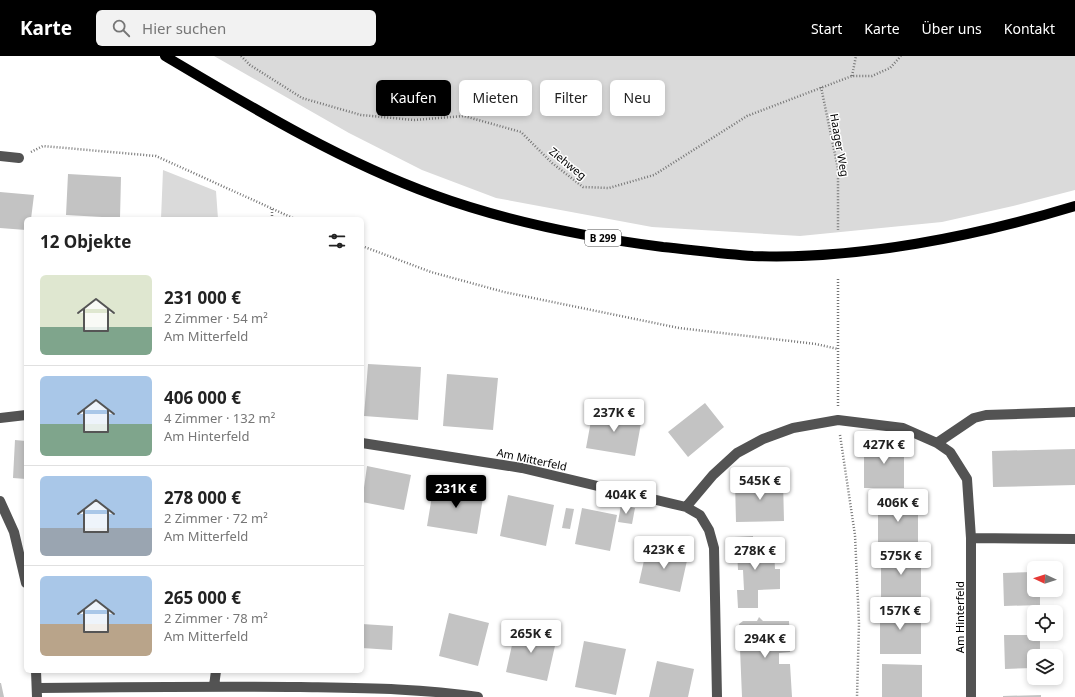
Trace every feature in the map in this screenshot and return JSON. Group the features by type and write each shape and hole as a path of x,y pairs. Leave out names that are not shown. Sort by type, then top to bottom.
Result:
{"main road":[{"name":"B 299","path":"165,56 316,143 426,192 526,224 616,240 754,256 818,254 879,249 971,234 1029,220 1075,206"}],"street":[{"path":"0,156 19,158"},
{"path":"937,444 969,421 986,415 1075,412"},
{"path":"0,418 24,415"},
{"name":"Am Hinterfeld","path":"686,507 712,475 737,453 763,439 793,428 838,420 903,428 937,444 950,452 968,480 971,538 971,697"},
{"name":"Am Mitterfeld","path":"364,443 522,468 686,507 700,515 709,530 714,548 717,697"},
{"path":"0,501 14,532 24,574"},
{"path":"971,538 1075,539"},
{"path":"36,673 37,692 214,686 373,688 450,693 478,697"},
{"path":"214,686 216,673"}],"path":[{"name":"Ziehweg","path":"241,56 250,65 302,98 361,115 414,120 464,116 521,132 552,163 583,186 608,188 654,175 747,116 852,76 872,76 890,68 901,56"},
{"path":"852,76 856,56"},
{"name":"Haager Weg","path":"821,87 838,169 838,230"},
{"path":"19,158 43,146 156,156 290,217"},
{"path":"272,209 272,217"},
{"path":"364,247 431,272 504,292 679,328 816,344 838,349"},
{"path":"838,277 838,420 855,535 859,624 857,697"}],"shaded area":[{"path":"214,56 1075,56 1075,190 942,222 800,236 652,227 496,198 422,170 349,133"},
{"path":"163,170 216,191 218,217 161,217"}],"building":[{"path":"68,174 121,177 120,217 66,215"},
{"path":"0,192 34,195 31,217 24,217 24,230 0,228"},
{"path":"368,364 421,367 418,420 364,416"},
{"path":"447,374 498,378 493,430 443,426"},
{"path":"705,403 724,427 688,457 668,432"},
{"path":"593,410 642,418 635,456 586,448"},
{"path":"15,440 24,441 24,479 13,478"},
{"path":"864,442 904,442 904,488 864,488"},
{"path":"1075,449 1075,485 993,487 992,451"},
{"path":"367,466 411,475 404,510 364,502 364,488"},
{"path":"783,480 784,521 736,522 735,481"},
{"path":"434,484 484,492 477,534 427,526"},
{"path":"508,495 554,505 546,546 500,536"},
{"path":"878,500 918,501 918,546 878,546"},
{"path":"621,505 635,508 632,524 618,522"},
{"path":"566,508 574,509 570,529 562,528"},
{"path":"582,508 617,515 610,551 575,544"},
{"path":"753,536 753,549 774,549 775,569 780,569 780,589 758,590 758,608 738,608 737,590 744,590 743,570 738,570 737,550 734,550 734,537"},
{"path":"647,547 688,556 680,592 639,583"},
{"path":"881,554 921,554 921,599 881,599"},
{"path":"1027,572 1027,597 1040,597 1040,605 1004,606 1003,573"},
{"path":"880,608 921,609 921,654 880,654"},
{"path":"449,613 489,623 478,666 439,656"},
{"path":"759,617 763,621 789,621 790,652 779,653 779,664 790,664 792,697 742,697 739,624 743,621 757,621"},
{"path":"364,624 393,626 392,650 364,648"},
{"path":"516,627 557,637 547,681 506,672"},
{"path":"1004,635 1027,635 1027,641 1040,641 1040,649 1027,649 1027,668 1005,669"},
{"path":"584,641 626,649 616,695 575,687"},
{"path":"657,661 694,669 688,697 649,697"},
{"path":"882,664 922,665 922,697 882,697"},
{"path":"1,683 4,697 0,697"},
{"path":"1041,695 1041,697 1003,697 1003,696"}]}
